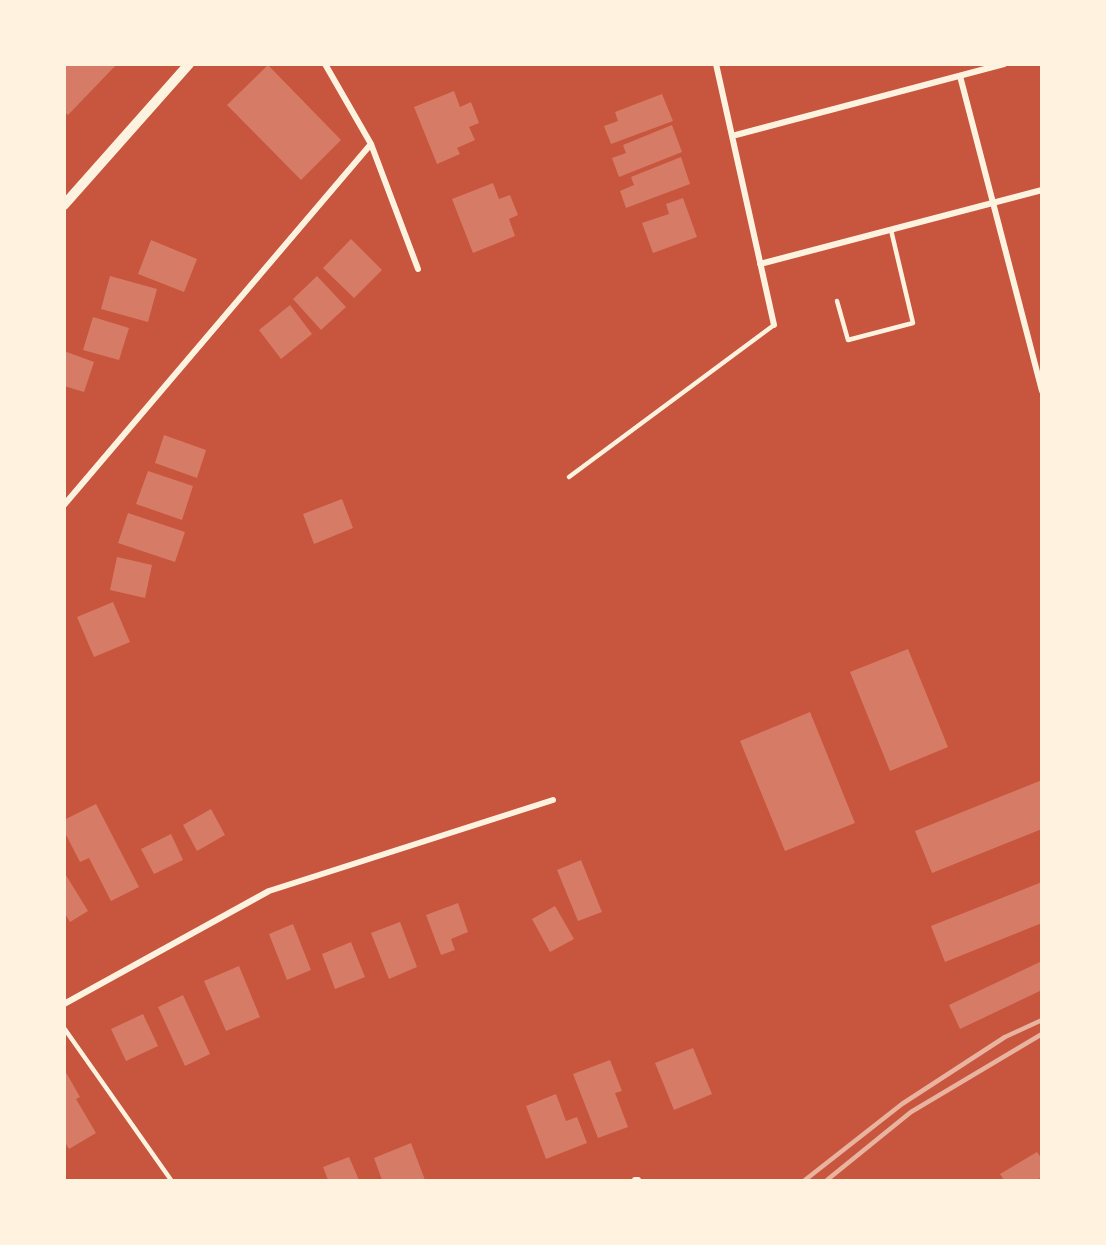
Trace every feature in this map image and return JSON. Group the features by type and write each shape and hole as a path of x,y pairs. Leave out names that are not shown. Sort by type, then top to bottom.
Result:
{"street":[{"path":"64,205 189,64"},
{"path":"325,64 371,144 418,269"},
{"path":"716,64 774,325"},
{"path":"732,136 1004,64"},
{"path":"960,76 1041,391"},
{"path":"64,505 371,144"},
{"path":"760,264 1041,190"},
{"path":"64,1004 269,891 553,800"}],"lane":[{"path":"837,302 848,340 912,323 891,230"},
{"path":"570,477 774,325"},
{"path":"64,1028 171,1180"}],"building":[{"path":"64,64 117,64 68,115 64,112"},
{"path":"268,65 341,140 301,180 227,105"},
{"path":"454,91 460,107 471,102 479,123 469,127 475,140 457,148 460,154 437,164 414,107"},
{"path":"662,94 673,121 611,144 604,126 618,121 615,112"},
{"path":"672,125 682,152 619,177 612,158 626,153 623,145"},
{"path":"681,157 690,184 626,208 620,191 634,185 631,177"},
{"path":"493,183 499,199 510,195 518,215 509,219 515,236 473,253 452,199"},
{"path":"683,198 697,237 653,253 642,223 669,214 666,204"},
{"path":"351,239 382,270 354,298 323,268"},
{"path":"151,240 197,259 184,292 138,274"},
{"path":"110,276 157,289 148,322 101,309"},
{"path":"317,276 346,307 321,330 293,299"},
{"path":"290,305 312,334 281,359 259,330"},
{"path":"93,317 129,328 119,360 83,350"},
{"path":"64,351 94,362 84,392 64,386"},
{"path":"164,435 206,450 197,478 155,463"},
{"path":"148,471 193,486 182,520 136,504"},
{"path":"342,499 353,528 314,544 303,514"},
{"path":"128,513 185,532 175,562 118,543"},
{"path":"117,557 152,565 145,598 110,590"},
{"path":"113,602 130,642 94,657 77,617"},
{"path":"908,649 948,747 890,771 850,672"},
{"path":"810,712 855,823 785,851 740,741"},
{"path":"1042,780 1042,829 932,873 915,831"},
{"path":"96,804 139,887 111,901 89,858 80,862 64,831 64,820"},
{"path":"211,809 225,835 197,851 183,825"},
{"path":"171,834 183,860 154,874 141,849"},
{"path":"581,860 602,912 578,921 557,870"},
{"path":"64,872 88,911 70,922 64,912"},
{"path":"1042,882 1042,923 945,962 931,926"},
{"path":"458,903 468,932 451,939 455,950 441,955 426,915"},
{"path":"555,906 574,939 550,952 532,919"},
{"path":"400,922 417,967 389,979 371,933"},
{"path":"293,924 311,970 287,980 269,934"},
{"path":"351,942 365,977 335,989 322,954"},
{"path":"1042,961 1042,990 960,1029 949,1005"},
{"path":"239,966 260,1017 226,1031 204,981"},
{"path":"183,995 210,1054 185,1066 158,1007"},
{"path":"143,1014 158,1046 126,1061 111,1029"},
{"path":"693,1048 712,1094 674,1110 655,1063"},
{"path":"610,1060 622,1091 615,1093 628,1127 598,1138 573,1074"},
{"path":"64,1069 80,1097 76,1099 96,1133 69,1149 64,1141"},
{"path":"556,1094 566,1121 577,1117 587,1143 546,1159 526,1106"},
{"path":"411,1143 425,1180 382,1180 374,1158"},
{"path":"1037,1152 1042,1159 1042,1177 1036,1180 1004,1180 1000,1174"},
{"path":"349,1157 359,1180 328,1180 323,1167"}],"railway":[{"path":"805,1180 902,1104 1005,1037 1042,1020"},
{"path":"827,1180 911,1112 1042,1034"}]}
